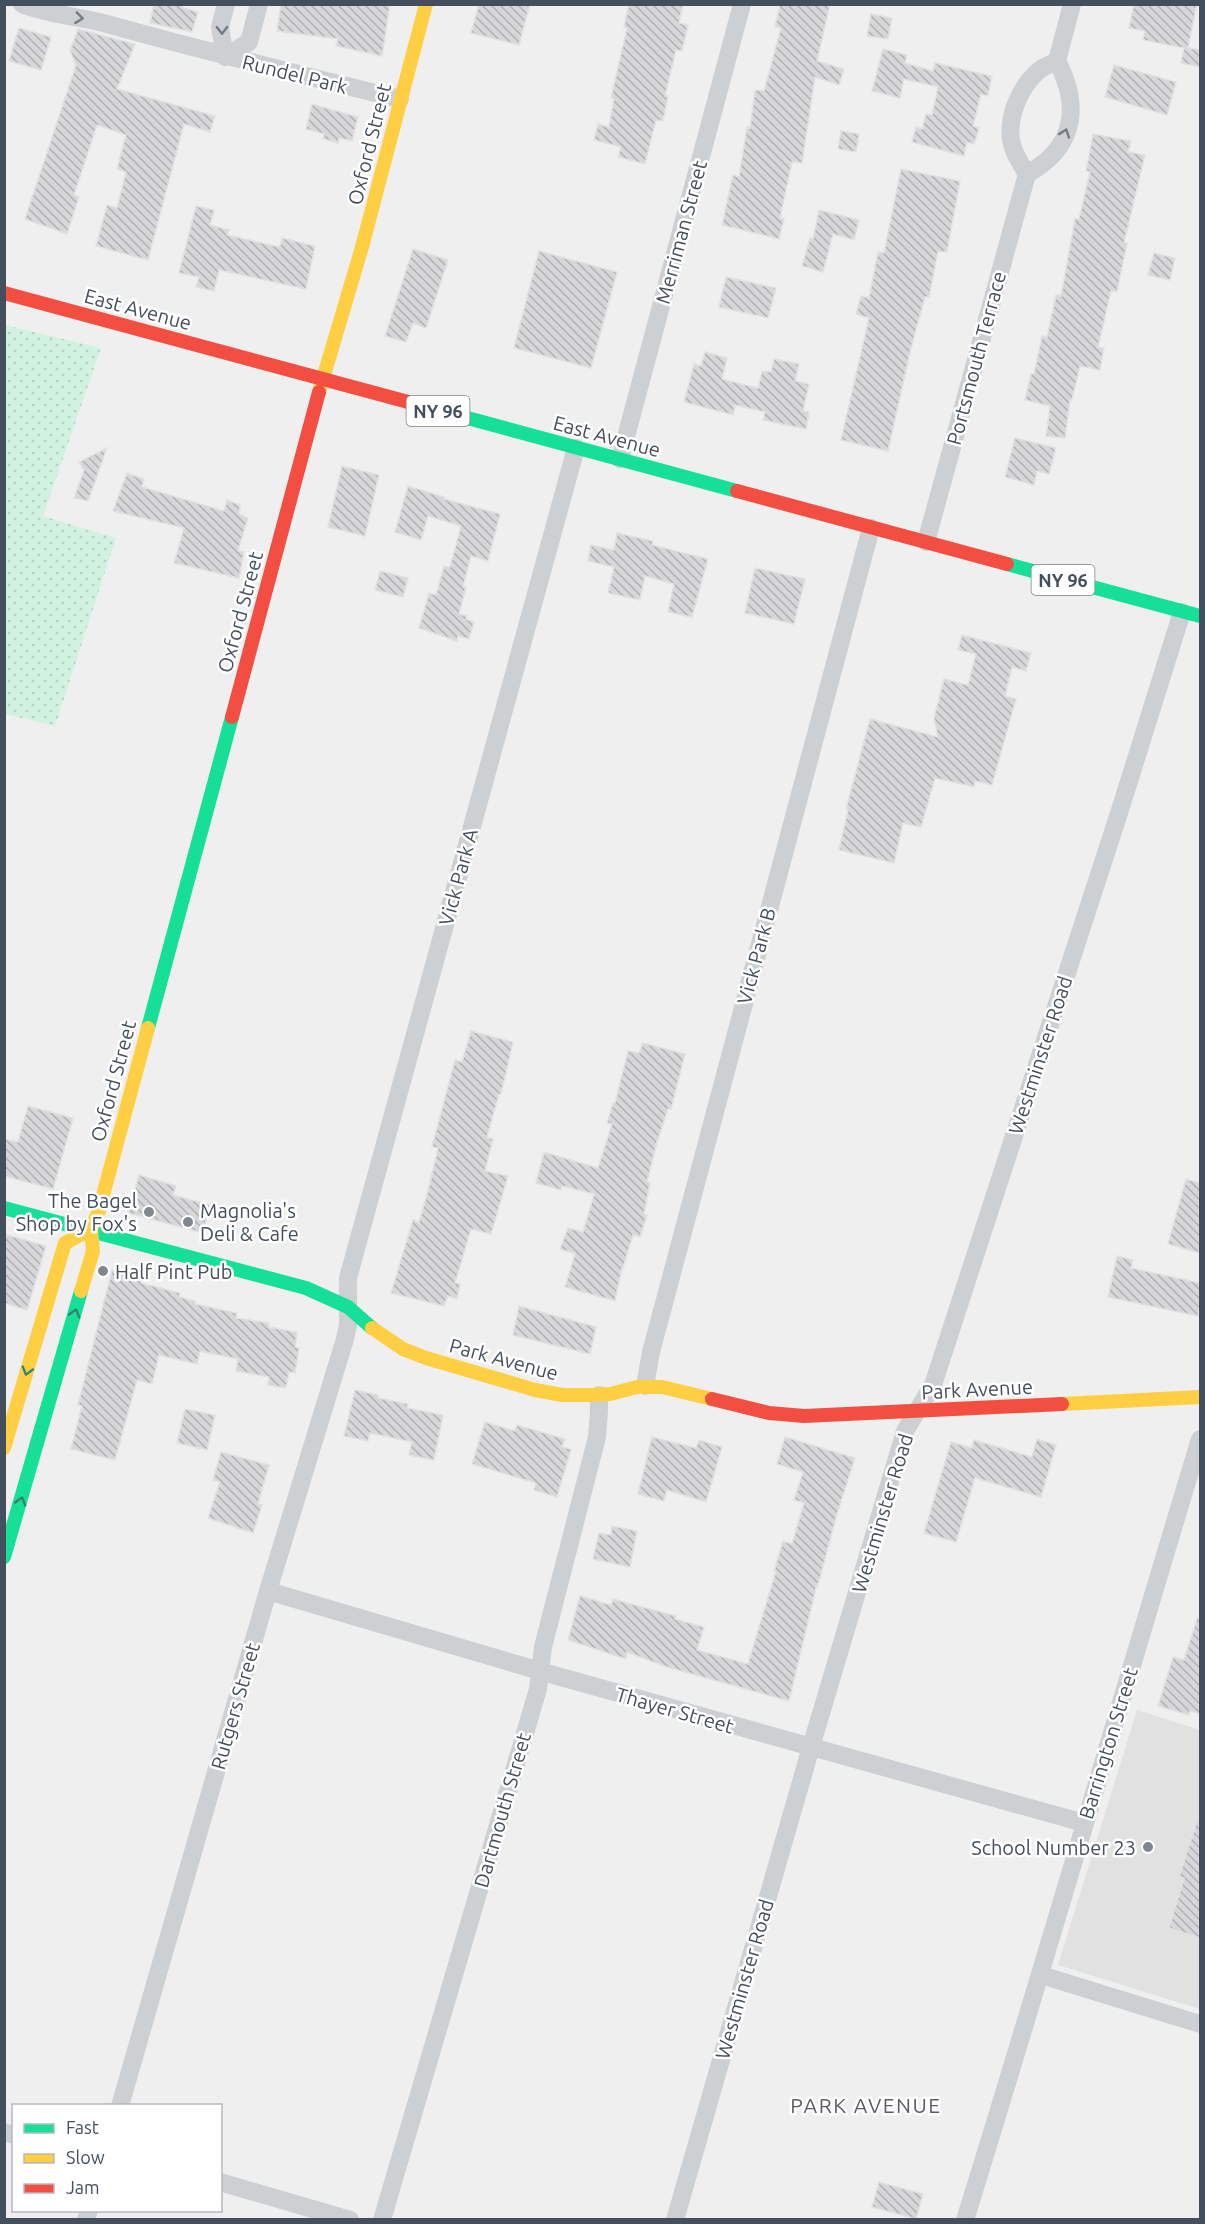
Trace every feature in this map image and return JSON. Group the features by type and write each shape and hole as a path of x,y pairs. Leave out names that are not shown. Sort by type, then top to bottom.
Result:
{"street":[{"path":"22,4 55,15 89,19 225,57"},
{"name":"Rundel Park","path":"225,57 220,27 226,4"},
{"name":"Rundel Park","path":"225,57 249,42 259,4"},
{"name":"Oxford Street","path":"4,1557 93,1251 91,1229 102,1199 365,236 426,4"},
{"name":"Merriman Street","path":"620,459 742,4"},
{"path":"1057,61 1038,71 1024,88 1016,104 1011,126 1011,142 1027,174 1045,164 1057,152 1067,134 1070,96 1066,77 1057,61 1072,4"},
{"name":"Rundel Park","path":"225,57 400,99"},
{"name":"Portsmouth Terrace","path":"926,542 1027,174"},
{"name":"East Avenue","path":"4,293 1200,616"},
{"name":"Vick Park A","path":"348,1307 348,1278 351,1266 576,448"},
{"name":"Vick Park B","path":"645,1386 648,1360 871,528"},
{"name":"Westminster Road","path":"675,2220 905,1431 933,1384 1182,612"},
{"name":"Park Avenue","path":"4,1208 91,1229 297,1285 348,1307 382,1336 403,1349 426,1358 549,1393 575,1396 599,1395 645,1386 670,1388 780,1415 917,1411 1200,1397"},
{"path":"4,1448 64,1243 91,1229"},
{"name":"Rutgers Street","path":"121,2104 268,1591 345,1339 348,1307"},
{"name":"Dartmouth Street","path":"382,2220 538,1689 543,1647 597,1437 599,1395"},
{"name":"Barrington Street","path":"964,2220 1041,1975 1084,1822 1200,1439"},
{"name":"Thayer Street","path":"268,1591 540,1672 1084,1822"},
{"path":"1041,1975 1200,2025"},
{"path":"222,2183 350,2220"}],"shaded area":[{"name":"School Number 23","path":"1137,1710 1200,1730 1200,2009 1058,1965"}],"green space":[{"path":"5,325 101,348 43,516 116,538 55,726 5,714"}],"building":[{"path":"154,4 182,4 181,7 198,12 192,32 150,23"},
{"path":"281,4 390,4 382,56 336,46 338,39 277,31"},
{"path":"479,4 530,4 519,45 471,33"},
{"path":"629,4 683,4 679,23 688,25 682,51 676,50 665,96 668,96 663,121 656,120 645,164 618,157 621,147 594,140 598,124 609,127 614,98 611,98 627,28 624,27"},
{"path":"780,4 830,4 817,61 844,69 839,85 815,77 802,163 792,162 780,218 784,219 779,239 722,225 733,175 739,177 747,127 750,128 755,90 764,91 781,28 775,27"},
{"path":"1134,4 1197,4 1188,48 1200,50 1200,67 1181,63 1184,48 1143,40 1145,31 1129,28"},
{"path":"871,14 892,18 888,39 867,36"},
{"path":"19,28 51,37 41,70 9,61"},
{"path":"78,29 135,44 117,89 215,116 210,132 184,124 148,260 96,246 107,205 117,208 126,172 117,169 126,135 97,125 74,195 79,197 67,234 25,219 76,65 70,51"},
{"path":"883,49 907,55 905,63 933,71 935,63 992,76 988,96 981,94 973,126 979,128 974,144 967,142 964,156 912,142 916,127 922,129 926,114 932,115 938,87 904,79 900,98 872,91"},
{"path":"1114,65 1176,82 1167,115 1105,97"},
{"path":"312,104 358,117 352,141 339,138 338,143 323,139 324,134 306,129"},
{"path":"841,131 859,134 856,152 838,149"},
{"path":"1093,134 1131,141 1128,152 1145,155 1124,243 1127,243 1117,292 1111,291 1098,347 1104,348 1100,370 1080,366 1072,400 1070,400 1065,438 1046,436 1050,406 1025,400 1031,374 1034,374 1042,336 1047,337 1056,295 1061,296 1075,219 1079,219 1090,172 1086,171"},
{"path":"901,169 960,181 947,252 938,251 929,297 925,297 910,352 888,451 841,440 869,318 856,314 861,296 869,298 878,252 884,253"},
{"path":"196,206 214,210 210,225 229,230 227,235 280,247 282,238 315,246 306,289 219,270 214,291 196,287 199,277 179,273"},
{"path":"819,210 859,220 854,240 833,234 823,272 802,266 810,238 813,239"},
{"path":"413,249 448,260 426,328 413,323 406,342 385,336"},
{"path":"539,251 617,272 591,368 514,348"},
{"path":"1154,253 1175,258 1170,280 1148,275"},
{"path":"726,277 776,288 768,318 719,307"},
{"path":"705,352 727,358 722,379 758,388 762,371 771,372 774,359 799,364 795,381 809,384 803,411 809,412 806,429 763,420 765,412 735,405 733,415 684,402 694,364 701,366"},
{"path":"1015,438 1056,448 1049,474 1037,471 1034,485 1005,477"},
{"path":"107,448 88,501 74,498 84,470 79,462"},
{"path":"342,466 379,475 365,536 328,527"},
{"path":"127,473 144,479 142,487 224,511 227,500 240,505 239,514 248,518 238,551 244,552 239,578 174,563 184,528 113,511"},
{"path":"408,486 444,497 444,499 500,514 488,561 471,556 463,587 466,587 459,614 467,616 466,619 474,622 469,639 458,636 457,641 419,628 429,593 436,595 444,566 450,567 461,526 428,516 421,540 395,532"},
{"path":"617,533 653,541 652,545 708,559 692,617 668,612 674,584 645,576 640,600 608,593 614,567 588,561 591,545 614,550"},
{"path":"755,568 805,579 794,624 745,613"},
{"path":"380,571 408,578 403,597 375,590"},
{"path":"962,635 1031,653 1026,671 1012,667 1005,696 1016,699 992,785 975,781 974,787 935,778 921,827 903,823 894,863 839,850 848,810 846,809 870,719 938,737 934,718 944,679 968,685 976,654 958,650"},
{"path":"471,1031 513,1042 501,1094 499,1094 487,1137 493,1139 485,1171 508,1176 491,1234 471,1229 455,1283 460,1284 457,1299 448,1296 444,1306 391,1293 413,1220 419,1222 428,1191 438,1148 432,1147 455,1060 462,1062"},
{"path":"643,1043 685,1054 671,1109 668,1109 657,1142 647,1182 650,1183 644,1214 647,1215 640,1237 633,1235 622,1268 615,1301 565,1287 575,1254 560,1249 568,1228 583,1232 594,1194 562,1186 561,1190 536,1183 544,1152 598,1168 612,1124 607,1123 613,1103 615,1103 628,1051 639,1053"},
{"path":"28,1106 73,1118 53,1189 4,1176 4,1139 18,1142"},
{"path":"139,1175 176,1186 173,1195 210,1205 203,1233 128,1213"},
{"path":"1186,1179 1200,1183 1200,1253 1168,1244"},
{"path":"4,1234 46,1246 27,1310 4,1303"},
{"path":"1117,1256 1133,1260 1131,1268 1200,1283 1198,1316 1108,1297"},
{"path":"112,1270 142,1278 141,1283 180,1293 179,1297 195,1301 195,1304 237,1313 236,1318 269,1323 269,1327 297,1332 295,1347 299,1348 295,1373 289,1372 286,1388 268,1385 269,1377 236,1371 238,1359 200,1351 197,1364 159,1355 152,1384 137,1380 115,1460 71,1449 82,1406 78,1405"},
{"path":"519,1306 596,1327 590,1354 513,1335"},
{"path":"355,1390 378,1395 378,1398 408,1404 407,1408 443,1415 434,1460 409,1455 412,1442 370,1433 368,1441 344,1436"},
{"path":"185,1409 215,1415 207,1450 177,1443"},
{"path":"485,1422 515,1431 517,1425 565,1439 562,1447 571,1449 557,1497 534,1490 536,1483 472,1464"},
{"path":"652,1437 696,1448 699,1440 722,1447 706,1502 667,1490 664,1501 638,1494"},
{"path":"785,1437 855,1458 817,1584 789,1701 667,1667 627,1652 626,1659 568,1640 580,1596 611,1605 613,1599 676,1616 675,1619 704,1627 697,1650 748,1664 783,1541 792,1544 804,1503 794,1500 803,1472 777,1464"},
{"path":"1037,1439 1056,1445 1041,1497 975,1478 956,1542 924,1533 951,1442 972,1448 974,1440 1032,1457"},
{"path":"221,1452 269,1465 258,1504 262,1505 253,1533 208,1518 220,1482 213,1480"},
{"path":"612,1526 637,1531 630,1567 593,1559 599,1533 611,1535"},
{"path":"1197,1618 1200,1618 1200,1714 1190,1711 1189,1715 1158,1706 1173,1657 1184,1660"},
{"path":"1197,1820 1200,1821 1200,1938 1169,1928 1184,1878 1179,1877"},
{"path":"879,2182 923,2194 916,2219 872,2207"}],"traffic: fast":[{"path":"438,410 737,491"},
{"path":"1007,564 1200,616"},
{"path":"148,1028 232,717"},
{"path":"4,1208 306,1288 348,1307 372,1328"},
{"path":"4,1557 81,1291"}],"traffic: slow":[{"path":"319,392 362,247 426,4"},
{"path":"81,1291 93,1251 91,1229 99,1210 148,1028"},
{"path":"4,1448 65,1243 91,1229"},
{"path":"372,1328 403,1349 426,1358 535,1390 562,1395 590,1395 610,1394 637,1387 662,1387 712,1399"},
{"path":"1062,1404 1200,1397"}],"traffic: jam":[{"path":"4,293 438,410"},
{"path":"232,717 319,392"},
{"path":"737,491 1007,564"},
{"path":"712,1399 769,1413 804,1416 1062,1404"}],"place":[{"name":"The Bagel Shop by Fox's","path":"149,1212"},
{"name":"Magnolia's Deli & Cafe","path":"188,1222"},
{"name":"Half Pint Pub","path":"103,1271"},
{"name":"School Number 23","path":"1148,1847"}],"district":[{"name":"PARK AVENUE","path":"866,2105"}]}
